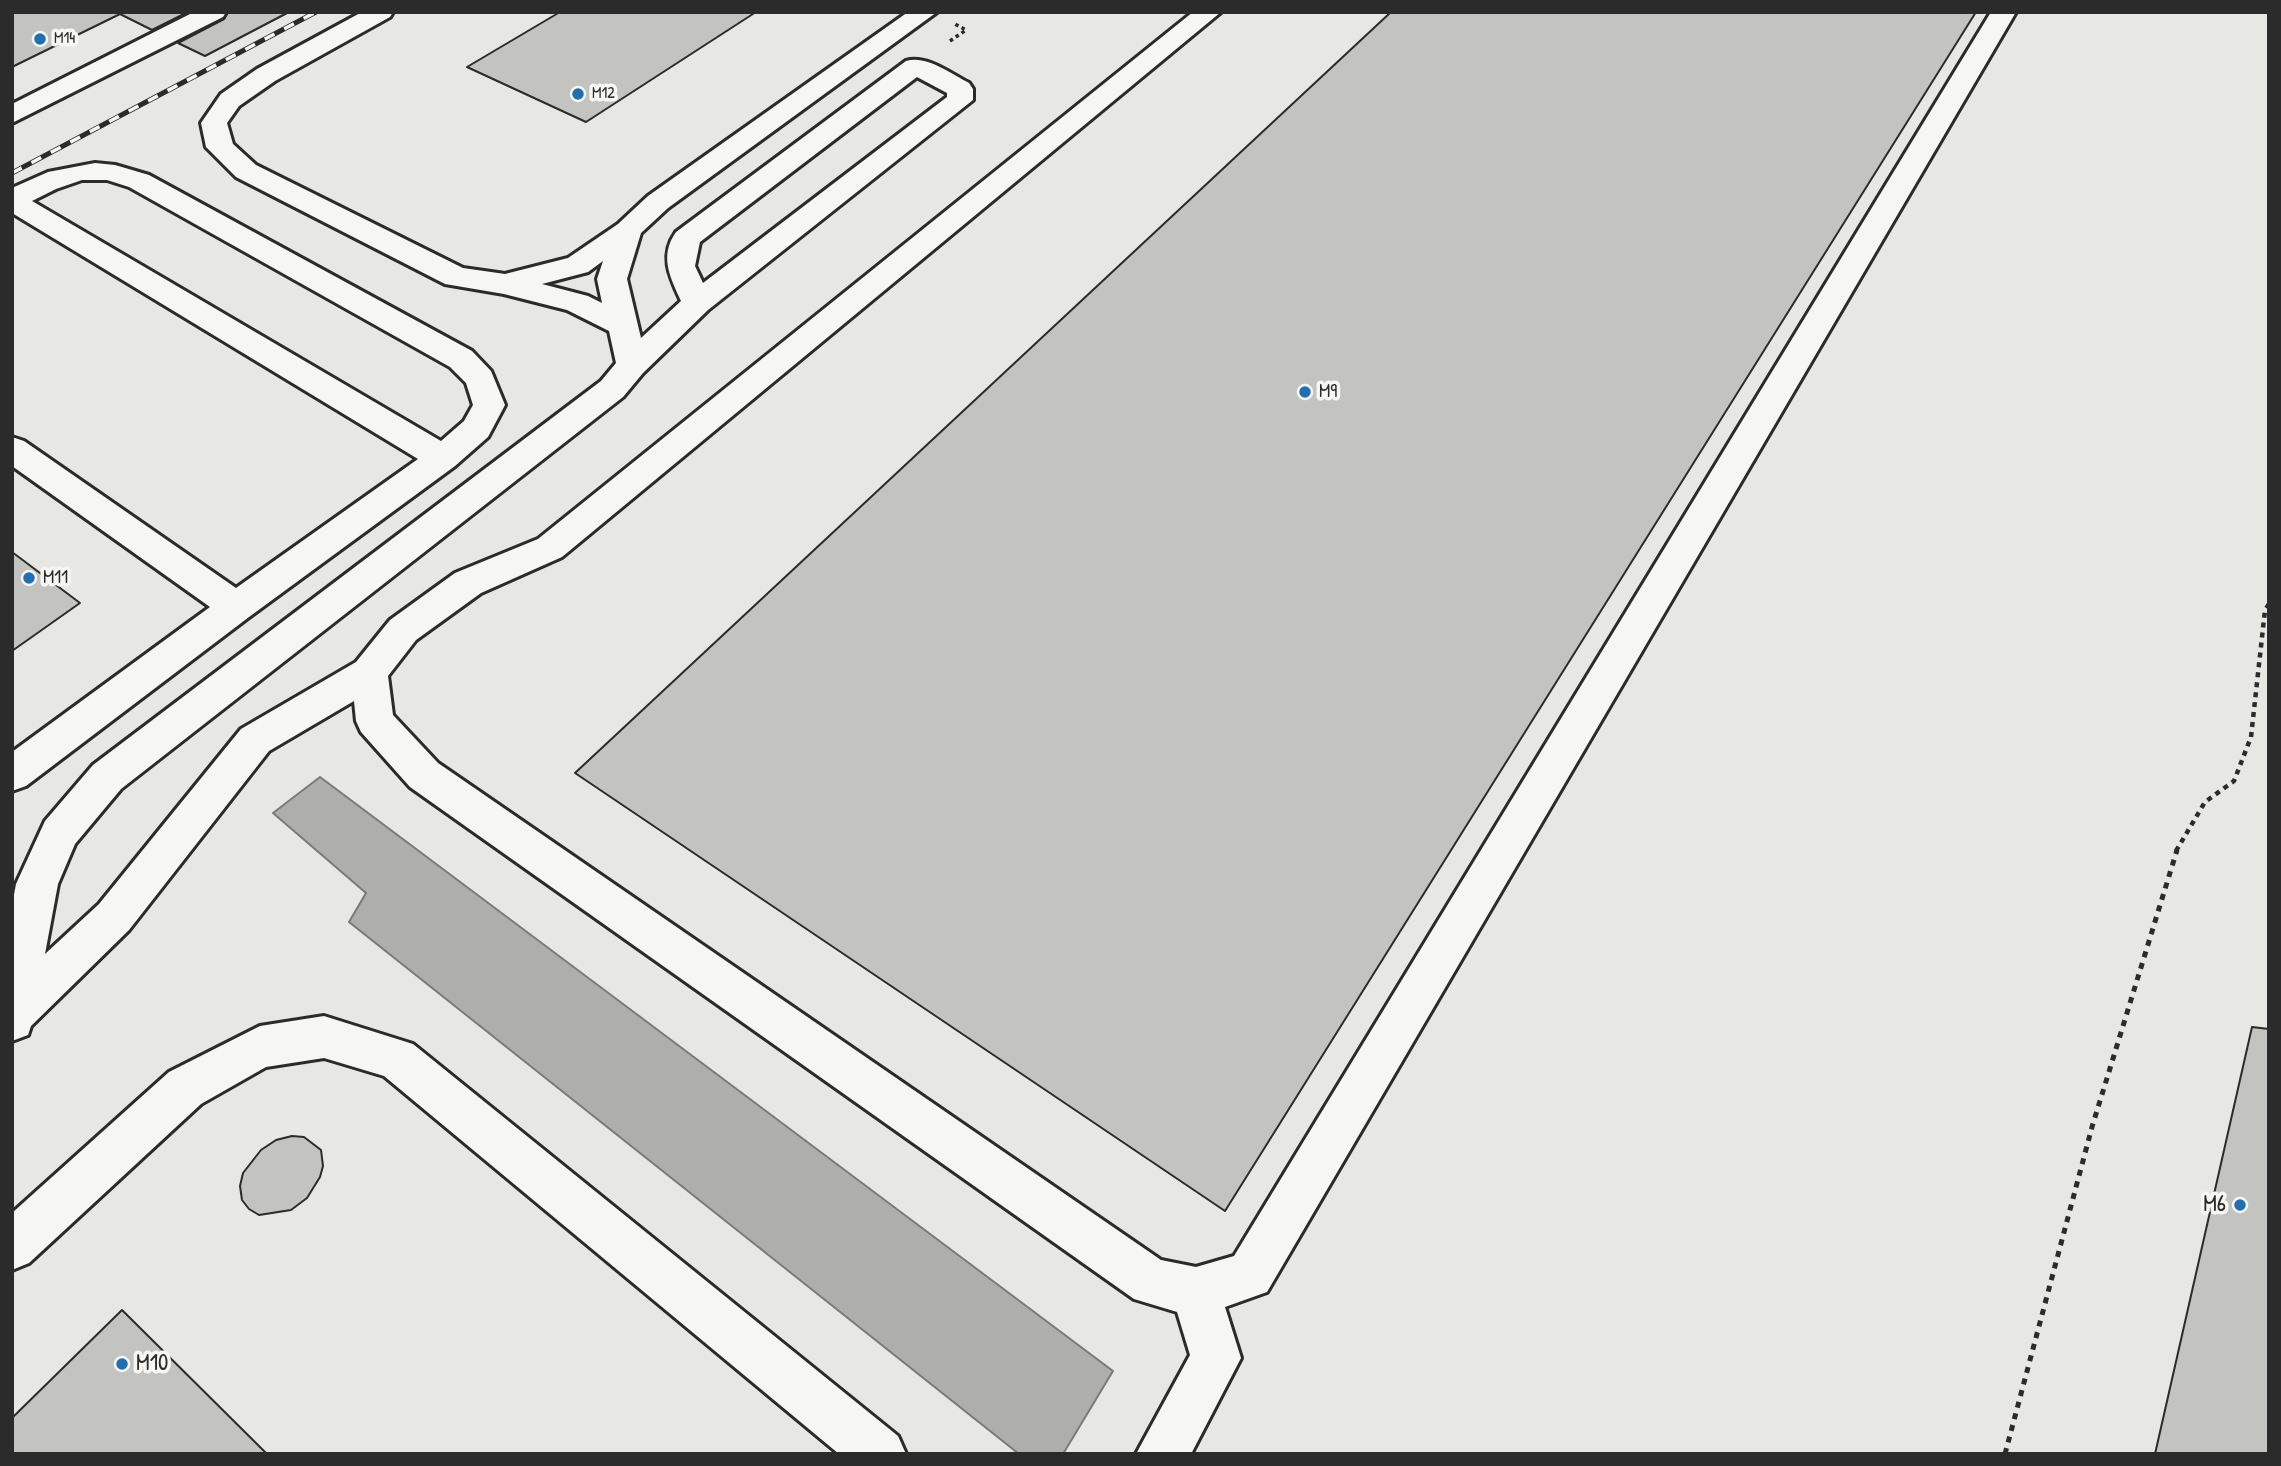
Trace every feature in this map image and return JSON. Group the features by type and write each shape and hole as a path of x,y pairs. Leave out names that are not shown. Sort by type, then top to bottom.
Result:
{"lane":[{"path":"12,115 214,12"},
{"path":"382,12 266,75 230,100 214,123 220,147 246,171 456,277 504,284 578,303 624,327"},
{"path":"504,284 578,265 628,230 658,202 925,12"},
{"path":"13,1017 114,917 255,740 369,673 403,630 468,583 550,548 1209,12"},
{"path":"369,673 375,721 424,775 1152,1282 1196,1292 1250,1275 2004,12"},
{"path":"13,1017 37,884 59,833 107,777 612,389 632,365 697,303 960,100 960,89 915,66 686,238 680,267 697,303"},
{"path":"12,200 38,186 69,175 106,172 139,181 461,359 481,379 489,405 477,429 443,458 236,607 12,774"},
{"path":"12,200 443,458"},
{"path":"628,230 612,279 632,365"},
{"path":"12,449 236,607"},
{"path":"12,1246 185,1088 260,1047 324,1037 397,1059 880,1454"},
{"path":"1162,1454 1216,1358 1196,1292"}],"path":[{"path":"2005,1454 2092,1127 2176,851 2205,802 2234,781 2251,737 2265,610 2269,604"}],"shaded area":[{"path":"12,12 2269,12 2269,1454 12,1454"},
{"path":"320,777 1113,1371 1063,1454 1019,1454 349,922 366,893 273,813"}],"building":[{"name":"M14","path":"12,12 188,12 152,30 120,14 12,67"},
{"path":"228,12 289,12 205,56 178,43 224,19"},
{"name":"M12","path":"560,12 756,12 586,122 467,67"},
{"name":"M9","path":"1391,12 1976,12 1225,1211 575,773"},
{"name":"M11","path":"12,552 80,603 12,651"},
{"name":"M6","path":"2252,1027 2269,1029 2269,1454 2155,1454"},
{"path":"292,1136 304,1137 321,1150 323,1166 320,1177 307,1198 291,1210 259,1215 249,1209 242,1200 240,1186 243,1173 261,1150 276,1140"},
{"name":"M10","path":"122,1310 267,1454 12,1454 12,1418"}],"railway":[{"path":"12,173 316,12"}],"place":[{"name":"M14","path":"40,39"},
{"name":"M12","path":"578,94"},
{"name":"M9","path":"1305,392"},
{"name":"M11","path":"29,578"},
{"name":"M6","path":"2240,1205"},
{"name":"M10","path":"122,1364"}]}
